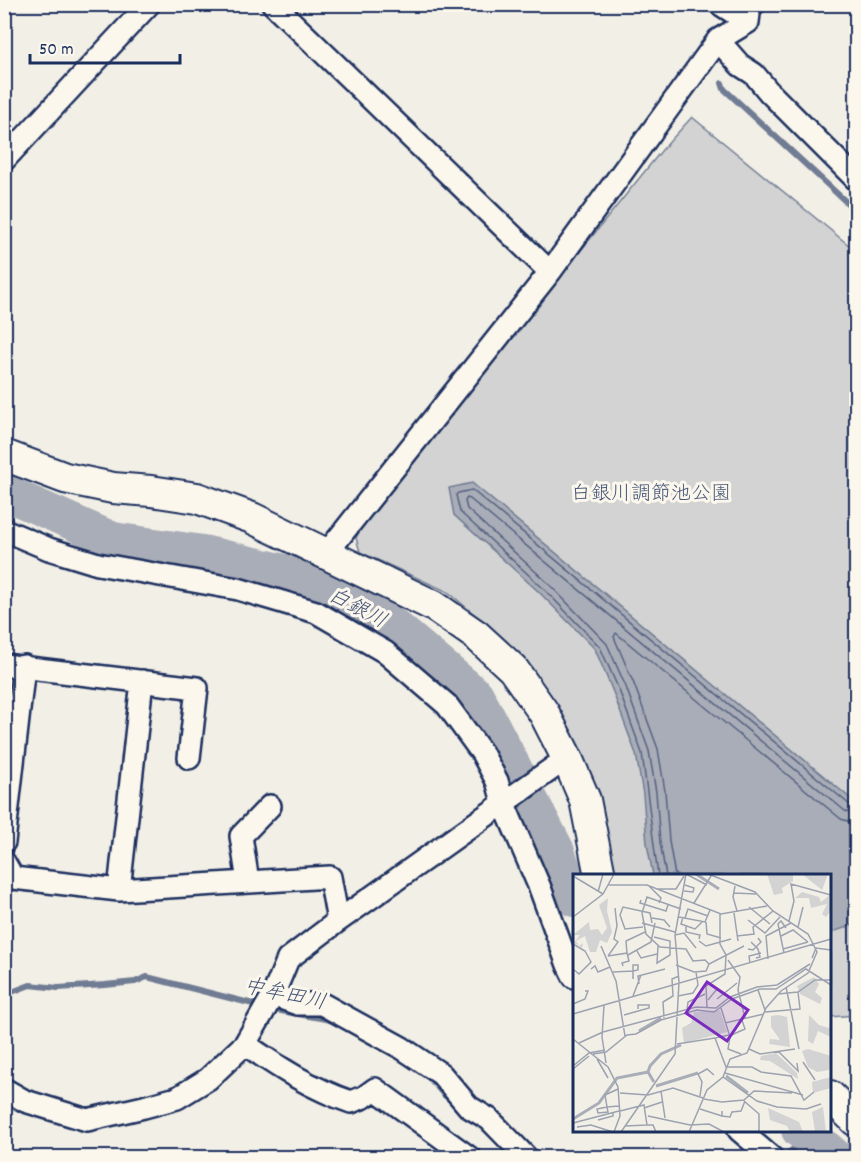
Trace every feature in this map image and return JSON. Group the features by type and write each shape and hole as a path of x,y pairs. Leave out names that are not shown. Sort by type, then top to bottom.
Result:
{"street":[{"path":"4,160 149,4"},
{"path":"273,4 550,272"},
{"path":"720,4 751,13"},
{"path":"326,554 550,272 718,40 751,13"},
{"path":"718,40 740,65 754,74 856,179"},
{"path":"4,455 65,478 113,488 197,498 252,518 434,606 476,634 513,669 543,713 560,763 585,800 600,874"},
{"path":"4,530 49,549 98,564 238,588 316,612 385,652 447,705 482,753 497,781 573,975"},
{"path":"4,842 14,665 197,688 189,758"},
{"path":"119,890 142,681"},
{"path":"4,1089 25,1101 87,1120 177,1098 208,1079 245,1044 268,1005 288,959 560,763"},
{"path":"248,882 241,836 270,806"},
{"path":"4,862 13,878 119,890 330,876 338,921"},
{"path":"268,1005 322,1004 402,1048 441,1074 469,1107 489,1119 527,1158"},
{"path":"245,1044 282,1070 351,1102 375,1089 470,1158"},
{"path":"831,1097 856,1121"},
{"path":"740,1132 771,1157"}],"green space":[{"name":"白銀川調節池公園","path":"692,117 856,251 856,1015 831,1017 831,874 609,874 558,716 534,671 510,645 448,592 360,552 356,538 363,524 393,483 662,150"}],"water":[{"path":"472,483 856,803 856,924 831,933 831,874 653,874 636,754 595,649 539,592 454,515 449,488"}],"waterway":[{"path":"722,83 724,89 856,211"},
{"name":"白銀川","path":"4,492 113,540 203,553 289,573 381,615 476,695 556,849 573,896"},
{"name":"中牟田川","path":"4,995 30,985 58,988 105,985 135,982 147,977 261,1006"},
{"name":"中牟田川","path":"270,1009 331,1020"},
{"name":"中牟田川","path":"428,1076 454,1103"},
{"name":"白銀川","path":"802,1132 837,1158"},
{"name":"中牟田川","path":"782,1158 808,1137"}]}
